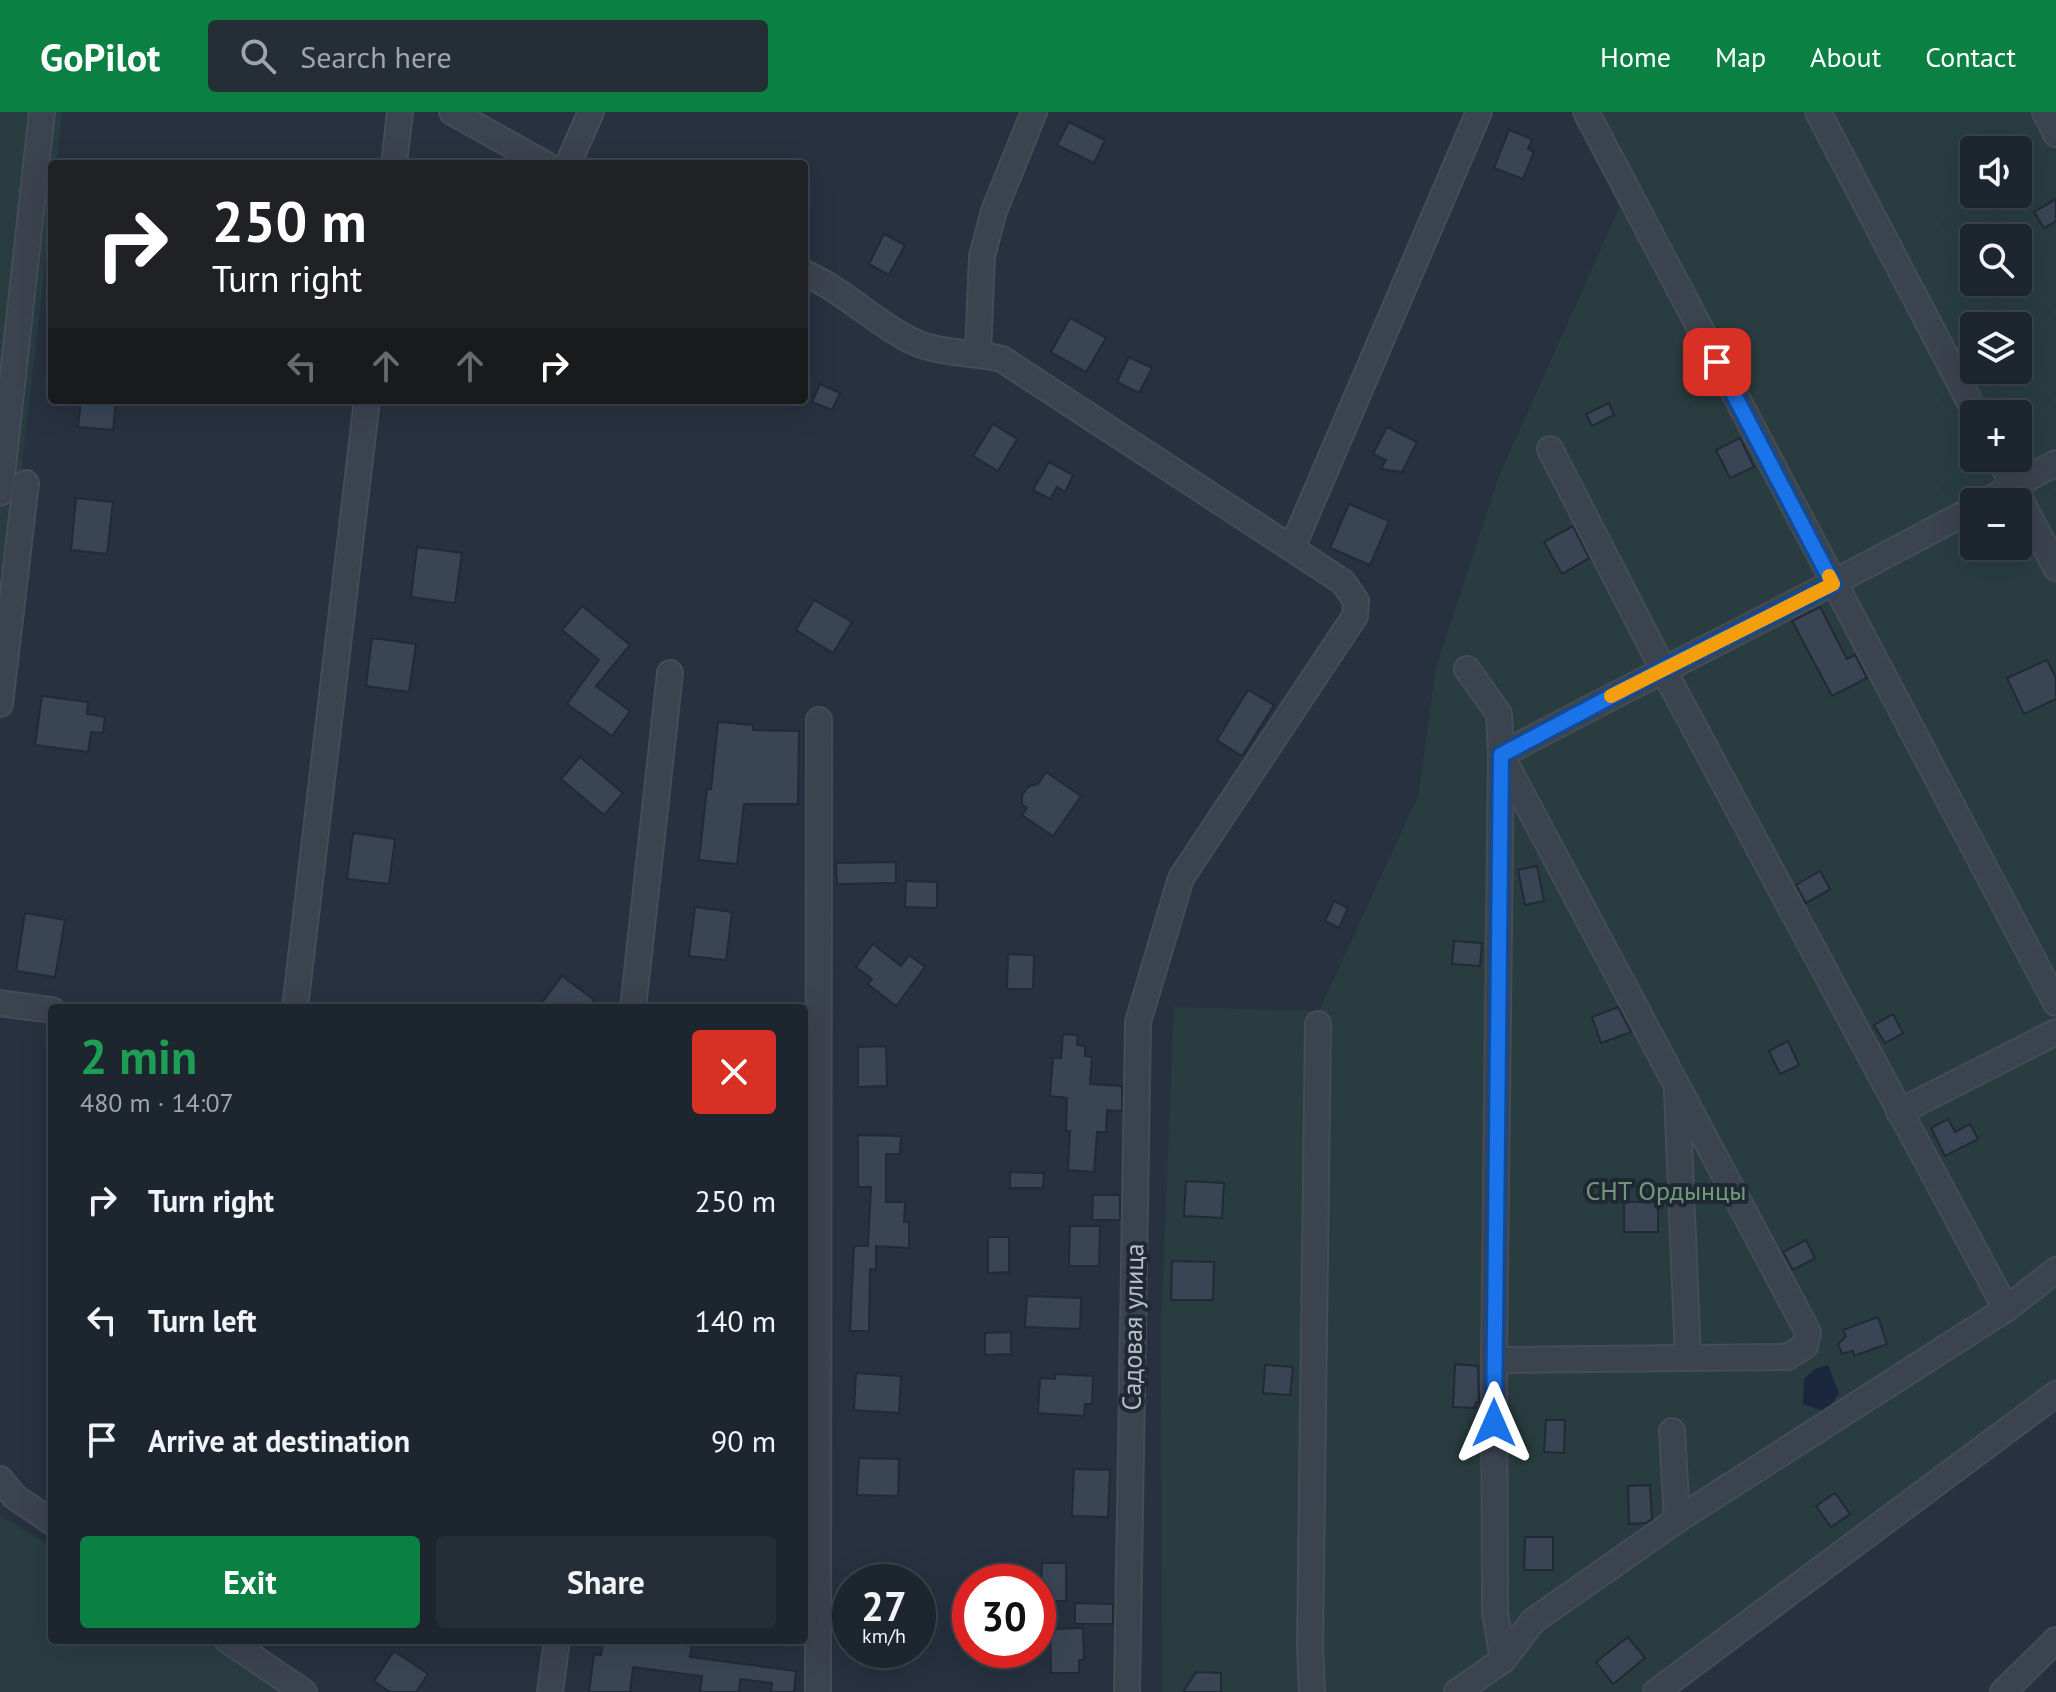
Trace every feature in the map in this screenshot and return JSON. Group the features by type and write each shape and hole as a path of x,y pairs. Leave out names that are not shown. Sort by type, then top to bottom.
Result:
{"street":[{"path":"0,493 42,112"},
{"path":"394,160 400,112"},
{"path":"452,112 538,160"},
{"path":"570,160 591,112"},
{"path":"978,353 982,256 994,211 1034,112"},
{"path":"808,276 911,341 958,353 978,353 1002,359 1292,548 1479,112"},
{"path":"1586,112 2056,1003"},
{"path":"1818,112 1969,400"},
{"path":"2045,112 2056,134"},
{"path":"295,1004 367,404"},
{"path":"1550,449 1663,669 2006,1309"},
{"path":"2009,488 2056,463"},
{"path":"2006,472 2056,568"},
{"path":"0,704 26,483"},
{"path":"1501,755 1960,516"},
{"name":"Садовая улица","path":"1127,1692 1138,1022 1181,878 1355,616 1356,601 1343,582 1292,548"},
{"path":"1467,669 1499,714 1501,755 1494,1360 1495,1612 1503,1660"},
{"path":"633,1004 670,673"},
{"path":"818,1692 819,720"},
{"path":"1494,1360 1787,1357 1805,1346 1808,1332 1501,755"},
{"path":"0,1003 48,1009"},
{"path":"1312,1692 1310,1645 1318,1024"},
{"path":"1899,1112 2056,1032"},
{"path":"1677,1083 1688,1358"},
{"path":"1457,1692 1503,1660 1533,1621 1677,1520 2006,1309 2056,1270"},
{"path":"1656,1692 2056,1394"},
{"path":"1672,1431 1677,1520"},
{"path":"0,1479 15,1497 48,1519"},
{"path":"2003,1692 2056,1640"},
{"path":"233,1644 304,1692"},
{"path":"550,1692 556,1644"}],"green space":[{"path":"0,112 62,112 57,160 48,160 48,240 0,653"},
{"name":"СНТ Ордынцы","path":"1578,112 2056,112 2056,1385 1649,1692 1162,1692 1161,1326 1174,1007 1319,1011 1418,796 1436,667 1499,476 1629,186"},
{"path":"0,1515 48,1545 48,1644 208,1644 286,1692 0,1692"}],"water":[{"path":"1828,1365 1839,1393 1826,1412 1803,1404 1804,1379 1815,1369"}],"building":[{"path":"1069,122 1105,140 1094,163 1057,145"},
{"path":"1509,130 1532,139 1528,149 1534,152 1523,179 1494,168"},
{"path":"2056,199 2056,221 2044,228 2034,212"},
{"path":"884,234 905,245 889,275 869,264"},
{"path":"1070,318 1106,338 1086,372 1051,352"},
{"path":"1129,357 1152,368 1139,393 1117,382"},
{"path":"820,384 840,393 832,410 812,402"},
{"path":"1609,403 1614,415 1592,426 1586,414"},
{"path":"81,404 116,404 113,430 78,427"},
{"path":"993,424 1017,439 998,471 973,456"},
{"path":"1387,427 1417,442 1402,472 1381,469 1386,460 1373,454"},
{"path":"1740,438 1754,467 1730,478 1716,450"},
{"path":"1049,462 1073,475 1065,492 1057,487 1050,499 1033,490"},
{"path":"76,498 113,502 107,554 71,550"},
{"path":"1349,504 1389,521 1370,565 1330,548"},
{"path":"1573,526 1589,558 1562,574 1544,542"},
{"path":"417,547 462,553 455,603 411,597"},
{"path":"814,600 852,622 833,653 796,630"},
{"path":"582,606 630,645 596,686 630,711 612,736 567,704 599,660 562,630"},
{"path":"1820,607 1847,659 1855,655 1867,678 1832,696 1792,621"},
{"path":"372,638 416,644 409,692 366,686"},
{"path":"2047,660 2056,678 2056,699 2024,714 2007,678"},
{"path":"1248,690 1274,705 1242,756 1217,740"},
{"path":"42,696 88,702 87,714 105,717 103,733 91,732 88,752 35,745"},
{"path":"718,722 753,725 753,730 799,731 798,804 744,804 737,864 699,860"},
{"path":"580,757 623,793 604,815 561,779"},
{"path":"1046,772 1081,796 1053,836 1022,815 1027,808 1022,804 1022,795 1029,786 1038,784"},
{"path":"353,833 395,839 389,884 347,879"},
{"path":"896,862 896,883 837,884 836,863"},
{"path":"1537,866 1544,901 1525,905 1518,870"},
{"path":"1820,871 1830,889 1806,903 1796,885"},
{"path":"906,881 937,882 937,908 905,907"},
{"path":"1334,901 1348,908 1339,928 1325,921"},
{"path":"695,907 732,912 726,960 689,956"},
{"path":"25,913 65,920 55,977 16,971"},
{"path":"1454,941 1482,943 1480,966 1452,964"},
{"path":"873,944 901,966 909,955 925,967 896,1006 868,984 872,979 856,967"},
{"path":"1008,954 1034,955 1033,989 1007,989"},
{"path":"562,976 594,1000 591,1004 541,1004"},
{"path":"1618,1007 1631,1032 1601,1043 1592,1017"},
{"path":"1893,1014 1903,1033 1885,1043 1874,1025"},
{"path":"1063,1034 1078,1035 1077,1045 1085,1046 1085,1056 1092,1057 1090,1084 1122,1086 1122,1111 1107,1110 1106,1132 1097,1132 1094,1172 1068,1170 1070,1131 1066,1131 1067,1098 1050,1096 1053,1058 1061,1058"},
{"path":"1788,1041 1799,1065 1780,1074 1769,1051"},
{"path":"886,1046 887,1086 858,1087 858,1047"},
{"path":"1948,1119 1955,1132 1970,1124 1978,1139 1945,1156 1931,1128"},
{"path":"858,1135 901,1136 900,1154 886,1154 886,1202 905,1202 904,1222 909,1222 909,1248 876,1246 876,1269 870,1269 869,1331 850,1331 854,1246 868,1246 871,1187 858,1187"},
{"path":"1010,1172 1044,1173 1043,1188 1010,1188"},
{"path":"1186,1181 1224,1183 1222,1218 1184,1216"},
{"path":"1093,1195 1120,1195 1120,1220 1092,1220"},
{"path":"1624,1202 1658,1202 1658,1232 1624,1232"},
{"path":"1070,1226 1100,1226 1099,1266 1069,1266"},
{"path":"988,1237 1009,1237 1009,1272 988,1273"},
{"path":"1806,1240 1815,1258 1793,1270 1783,1252"},
{"path":"1172,1261 1214,1262 1213,1300 1171,1300"},
{"path":"1027,1296 1081,1298 1080,1329 1025,1327"},
{"path":"1878,1317 1887,1344 1854,1356 1853,1351 1842,1354 1838,1344 1846,1336 1843,1330"},
{"path":"1011,1332 1011,1354 985,1355 985,1333"},
{"path":"1455,1364 1478,1366 1479,1402 1476,1402 1475,1408 1453,1407"},
{"path":"1265,1365 1293,1367 1290,1395 1263,1393"},
{"path":"856,1373 901,1376 899,1413 854,1410"},
{"path":"1055,1374 1093,1376 1092,1404 1085,1404 1084,1416 1038,1413 1040,1378 1055,1379"},
{"path":"1546,1420 1565,1420 1564,1453 1544,1452"},
{"path":"859,1458 899,1459 898,1496 857,1495"},
{"path":"1074,1469 1110,1470 1108,1517 1072,1516"},
{"path":"1650,1485 1652,1519 1646,1523 1629,1524 1628,1486"},
{"path":"1835,1493 1850,1514 1831,1527 1816,1506"},
{"path":"1525,1537 1553,1537 1553,1570 1524,1570"},
{"path":"1066,1563 1066,1601 1056,1601 1056,1564 1042,1564"},
{"path":"1075,1603 1113,1604 1113,1624 1075,1624"},
{"path":"1083,1628 1084,1660 1079,1660 1079,1673 1051,1673 1051,1668 1056,1668 1056,1629"},
{"path":"1628,1637 1645,1658 1613,1684 1596,1662"},
{"path":"602,1644 692,1646 690,1657 796,1671 794,1692 771,1692 772,1683 740,1679 739,1692 700,1692 702,1676 633,1667 630,1692 589,1692 594,1654 601,1655"},
{"path":"394,1651 428,1674 416,1692 390,1692 374,1681"},
{"path":"1196,1672 1221,1673 1221,1692 1183,1692"}],"slow traffic":[{"path":"1611,696 1833,584 1829,576"}],"route":[{"path":"1494,1423 1501,755 1833,584 1717,362"}]}
